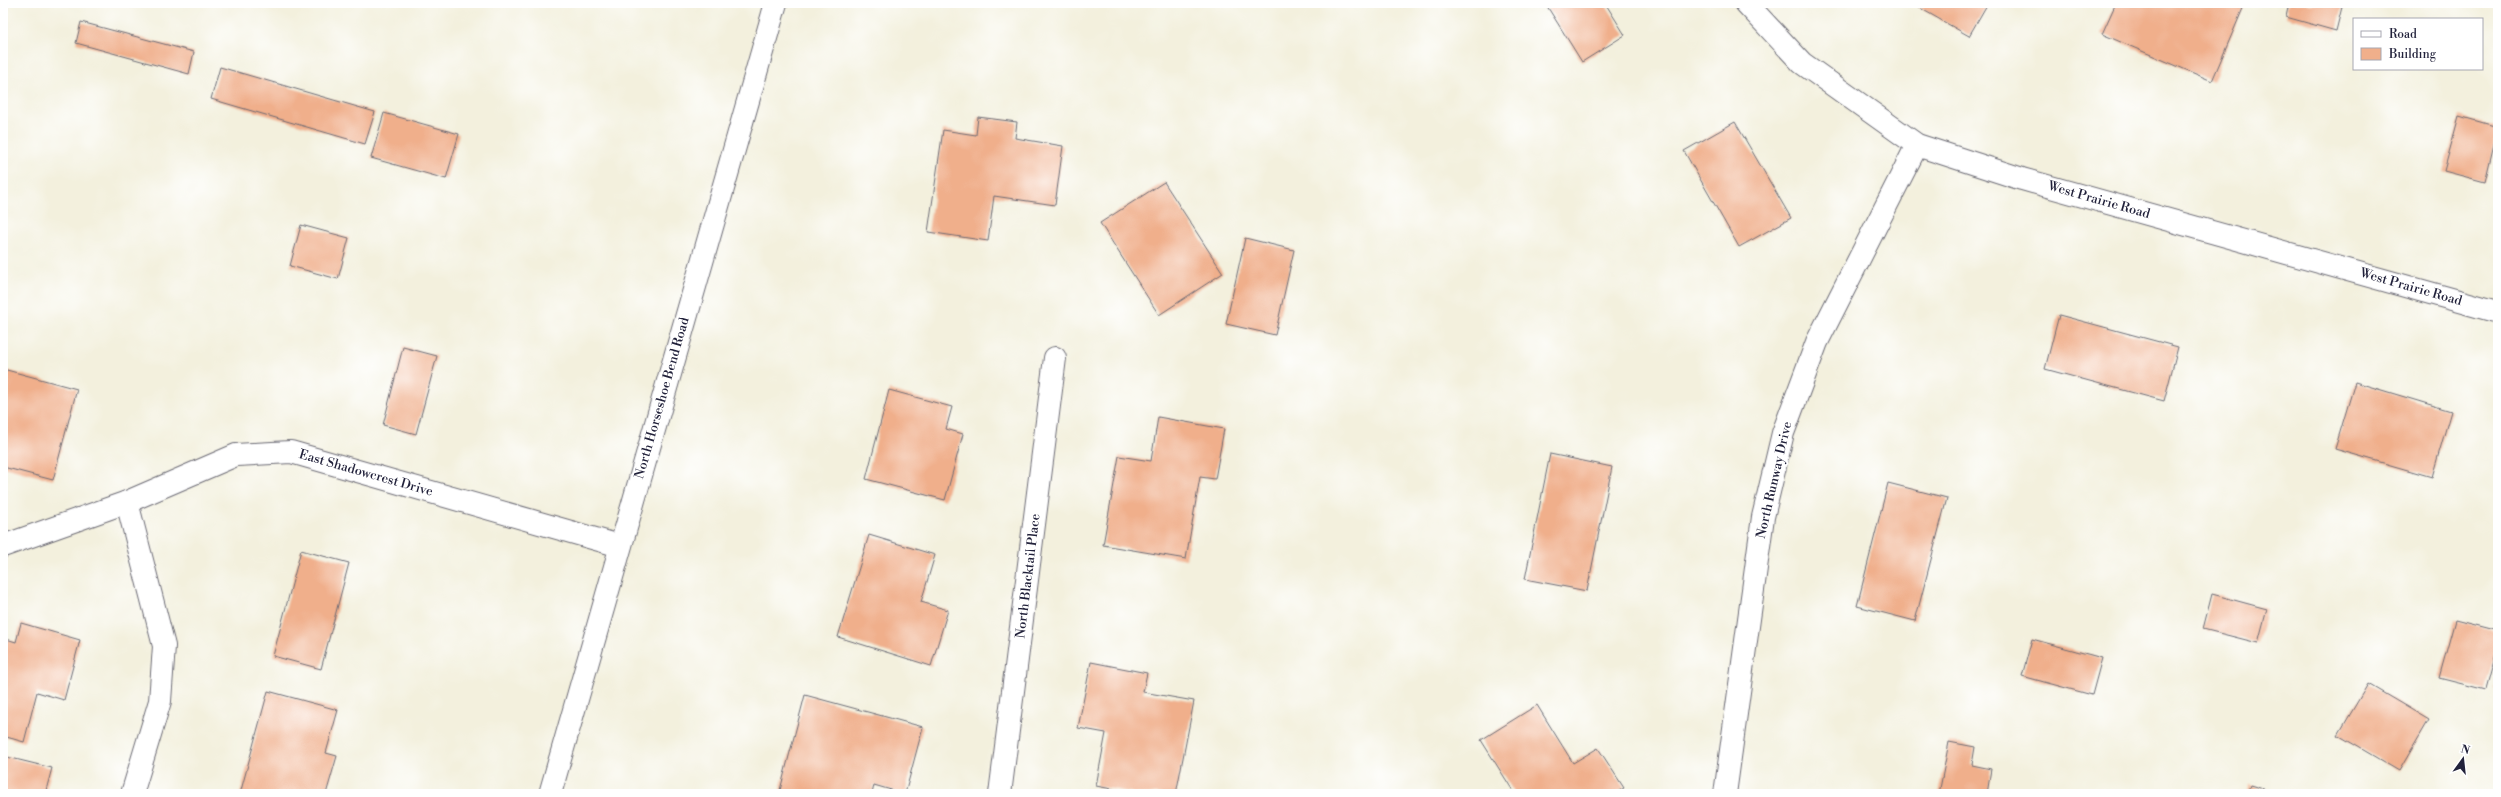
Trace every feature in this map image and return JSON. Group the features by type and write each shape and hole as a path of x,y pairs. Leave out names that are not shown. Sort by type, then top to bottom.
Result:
{"street":[{"name":"North Horseshoe Bend Road","path":"550,794 776,3"},
{"name":"West Prairie Road","path":"1746,3 1802,63 1917,145 2022,179 2498,312"},
{"name":"North Runway Drive","path":"1725,794 1763,517 1783,433 1817,342 1917,145"},
{"name":"North Blacktail Place","path":"1000,794 1055,358"},
{"name":"East Shadowcrest Drive","path":"3,546 127,502 236,455 291,452 620,546"},
{"path":"127,502 164,646 160,701 132,794"}],"building":[{"path":"1545,3 1605,3 1625,35 1582,62"},
{"path":"1911,3 1988,3 1969,36"},
{"path":"2116,3 2236,3 2244,6 2212,81 2102,34"},
{"path":"2289,3 2343,3 2336,31 2286,17"},
{"path":"81,22 194,52 189,74 76,43"},
{"path":"220,67 375,112 365,144 211,99"},
{"path":"384,113 459,134 446,179 371,158"},
{"path":"2459,116 2498,127 2485,182 2444,171"},
{"path":"978,117 1017,122 1015,138 1063,146 1055,205 994,196 988,241 928,232 943,130 976,135"},
{"path":"1735,122 1791,218 1739,247 1684,151"},
{"path":"2498,179 2498,194 2494,193"},
{"path":"1164,182 1223,273 1159,315 1100,223"},
{"path":"301,225 349,238 338,279 290,266"},
{"path":"1245,238 1294,250 1275,335 1226,324"},
{"path":"2059,315 2178,347 2164,401 2045,369"},
{"path":"403,347 437,356 416,434 383,425"},
{"path":"3,369 77,389 53,480 3,467"},
{"path":"2355,382 2451,411 2432,477 2335,449"},
{"path":"889,390 952,407 946,429 963,434 945,500 866,479"},
{"path":"1158,417 1224,429 1215,479 1200,477 1186,559 1103,545 1119,456 1151,461"},
{"path":"1550,454 1612,467 1587,591 1525,579"},
{"path":"1888,483 1947,498 1915,621 1857,606"},
{"path":"869,535 935,555 921,602 948,610 931,666 838,637"},
{"path":"301,550 349,563 321,669 273,656"},
{"path":"2212,594 2267,609 2258,643 2203,629"},
{"path":"2455,620 2498,631 2498,646 2486,690 2439,678"},
{"path":"21,623 80,640 64,700 37,692 24,742 3,736 3,638 16,642"},
{"path":"2032,639 2102,658 2092,695 2022,676"},
{"path":"1091,662 1147,673 1143,692 1194,701 1176,794 1139,794 1096,786 1106,733 1078,728"},
{"path":"2498,680 2498,690 2495,689"},
{"path":"2368,684 2429,720 2399,771 2338,735"},
{"path":"268,691 338,710 326,753 337,756 326,794 240,794"},
{"path":"805,695 923,727 905,794 874,785 872,794 779,794"},
{"path":"1537,705 1573,763 1598,748 1624,788 1614,794 1515,794 1481,740"},
{"path":"1949,742 1975,747 1972,765 1991,769 1987,794 1939,794"},
{"path":"3,756 52,768 45,794 3,794"},
{"path":"2250,785 2280,794 2247,794"}]}
